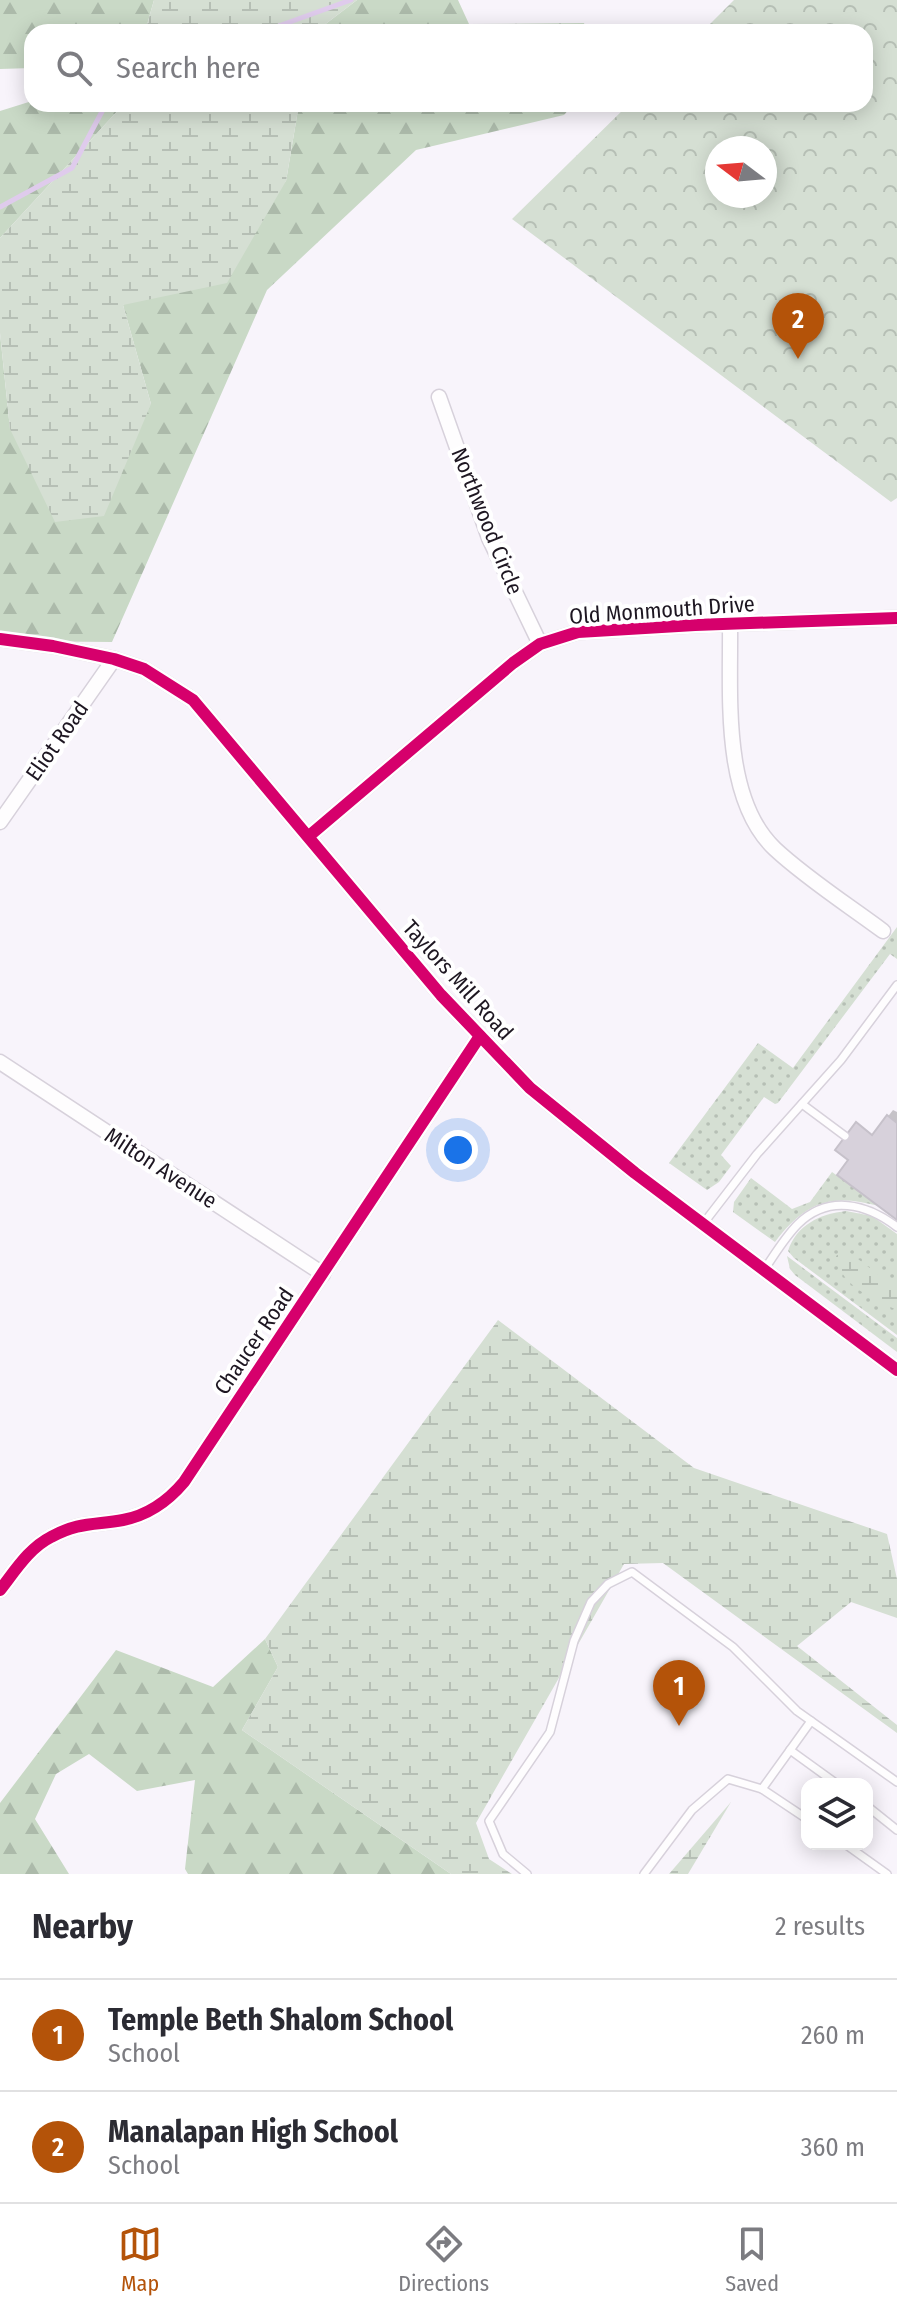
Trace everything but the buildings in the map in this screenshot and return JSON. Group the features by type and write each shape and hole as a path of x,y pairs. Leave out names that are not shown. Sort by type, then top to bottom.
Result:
{"street":[{"name":"Northwood Circle","path":"439,397 489,538 540,644"},
{"name":"Old Monmouth Drive","path":"309,836 540,644 578,632 897,618"},
{"path":"730,624 733,757 740,787 756,824 773,847 883,931"},
{"name":"Taylors Mill Road","path":"0,639 114,659 144,669 193,700 441,995 530,1088 574,1126 897,1370"},
{"name":"Eliot Road","path":"0,822 114,659"},
{"name":"Chaucer Road","path":"0,1590 29,1553 49,1537 72,1527 134,1517 155,1509 172,1496 480,1036"},
{"name":"Milton Avenue","path":"0,1062 323,1274"}],"lane":[{"path":"703,1224 746,1166 848,1051 897,985"},
{"path":"802,1104 845,1136"},
{"path":"764,1270 799,1223 827,1208 847,1205 865,1208 897,1227"},
{"path":"527,1874 503,1854 489,1821 550,1732 574,1641 591,1602 608,1584 632,1572 733,1647 797,1711 897,1782"},
{"path":"762,1789 811,1721"},
{"path":"790,1750 829,1778"},
{"path":"644,1874 692,1810 728,1779 762,1789 801,1815"},
{"path":"873,1811 897,1830"},
{"path":"853,1850 887,1874"}],"green space":[{"path":"0,0 154,0 147,24 24,24 24,68 0,69"},
{"path":"154,0 357,0 326,24 147,24"},
{"path":"357,0 458,0 469,24 326,24"},
{"path":"734,0 897,0 897,498 891,502 512,219 621,112 873,112 873,24 710,24"},
{"path":"584,23 584,24 469,24"},
{"path":"24,104 24,112 117,112 0,238 0,111"},
{"path":"117,112 298,112 286,181 227,283 123,305 151,404 104,516 55,522 10,429 0,333 0,238"},
{"path":"298,112 567,112 416,150 267,290 112,642 0,641 0,333 10,429 151,404 123,305 286,181"},
{"path":"897,927 897,959 890,954 778,1103 764,1097 721,1155 731,1166 719,1182 707,1190 669,1163 758,1043 793,1068"},
{"path":"832,1172 879,1206 847,1201 820,1204 797,1218 775,1242 733,1212 734,1202 751,1178 792,1209 810,1202"},
{"path":"846,1211 872,1216 897,1234 897,1335 788,1251 797,1234 810,1222"},
{"path":"845,1249 897,1289 897,1310 859,1290 843,1275 836,1256"},
{"path":"787,1256 897,1338 897,1352 795,1275"},
{"path":"498,1320 694,1468 887,1534 897,1579 897,1618 851,1602 797,1646 897,1725 897,1733 663,1563 624,1564 476,1823 489,1859 512,1874 451,1874 242,1730 278,1667 265,1639"},
{"path":"265,1639 278,1667 242,1730 451,1874 188,1874 185,1869 195,1780 137,1791 89,1754 56,1774 35,1819 69,1874 0,1874 0,1803 116,1650 213,1687"},
{"path":"731,1802 688,1874 669,1874"}],"waterway":[{"path":"284,24 351,0"},
{"path":"0,207 72,168 102,112"}],"cycle path":[{"path":"309,836 513,663 540,644 578,632 897,618"},
{"path":"0,639 114,659 144,669 193,700 441,995 530,1088 635,1173 897,1370"},
{"path":"0,1590 29,1554 51,1537 78,1526 141,1515 165,1501 184,1482 480,1036"}],"place":[{"name":"Manalapan High School","path":"798,359"},
{"name":"Temple Beth Shalom School","path":"679,1726"}]}
